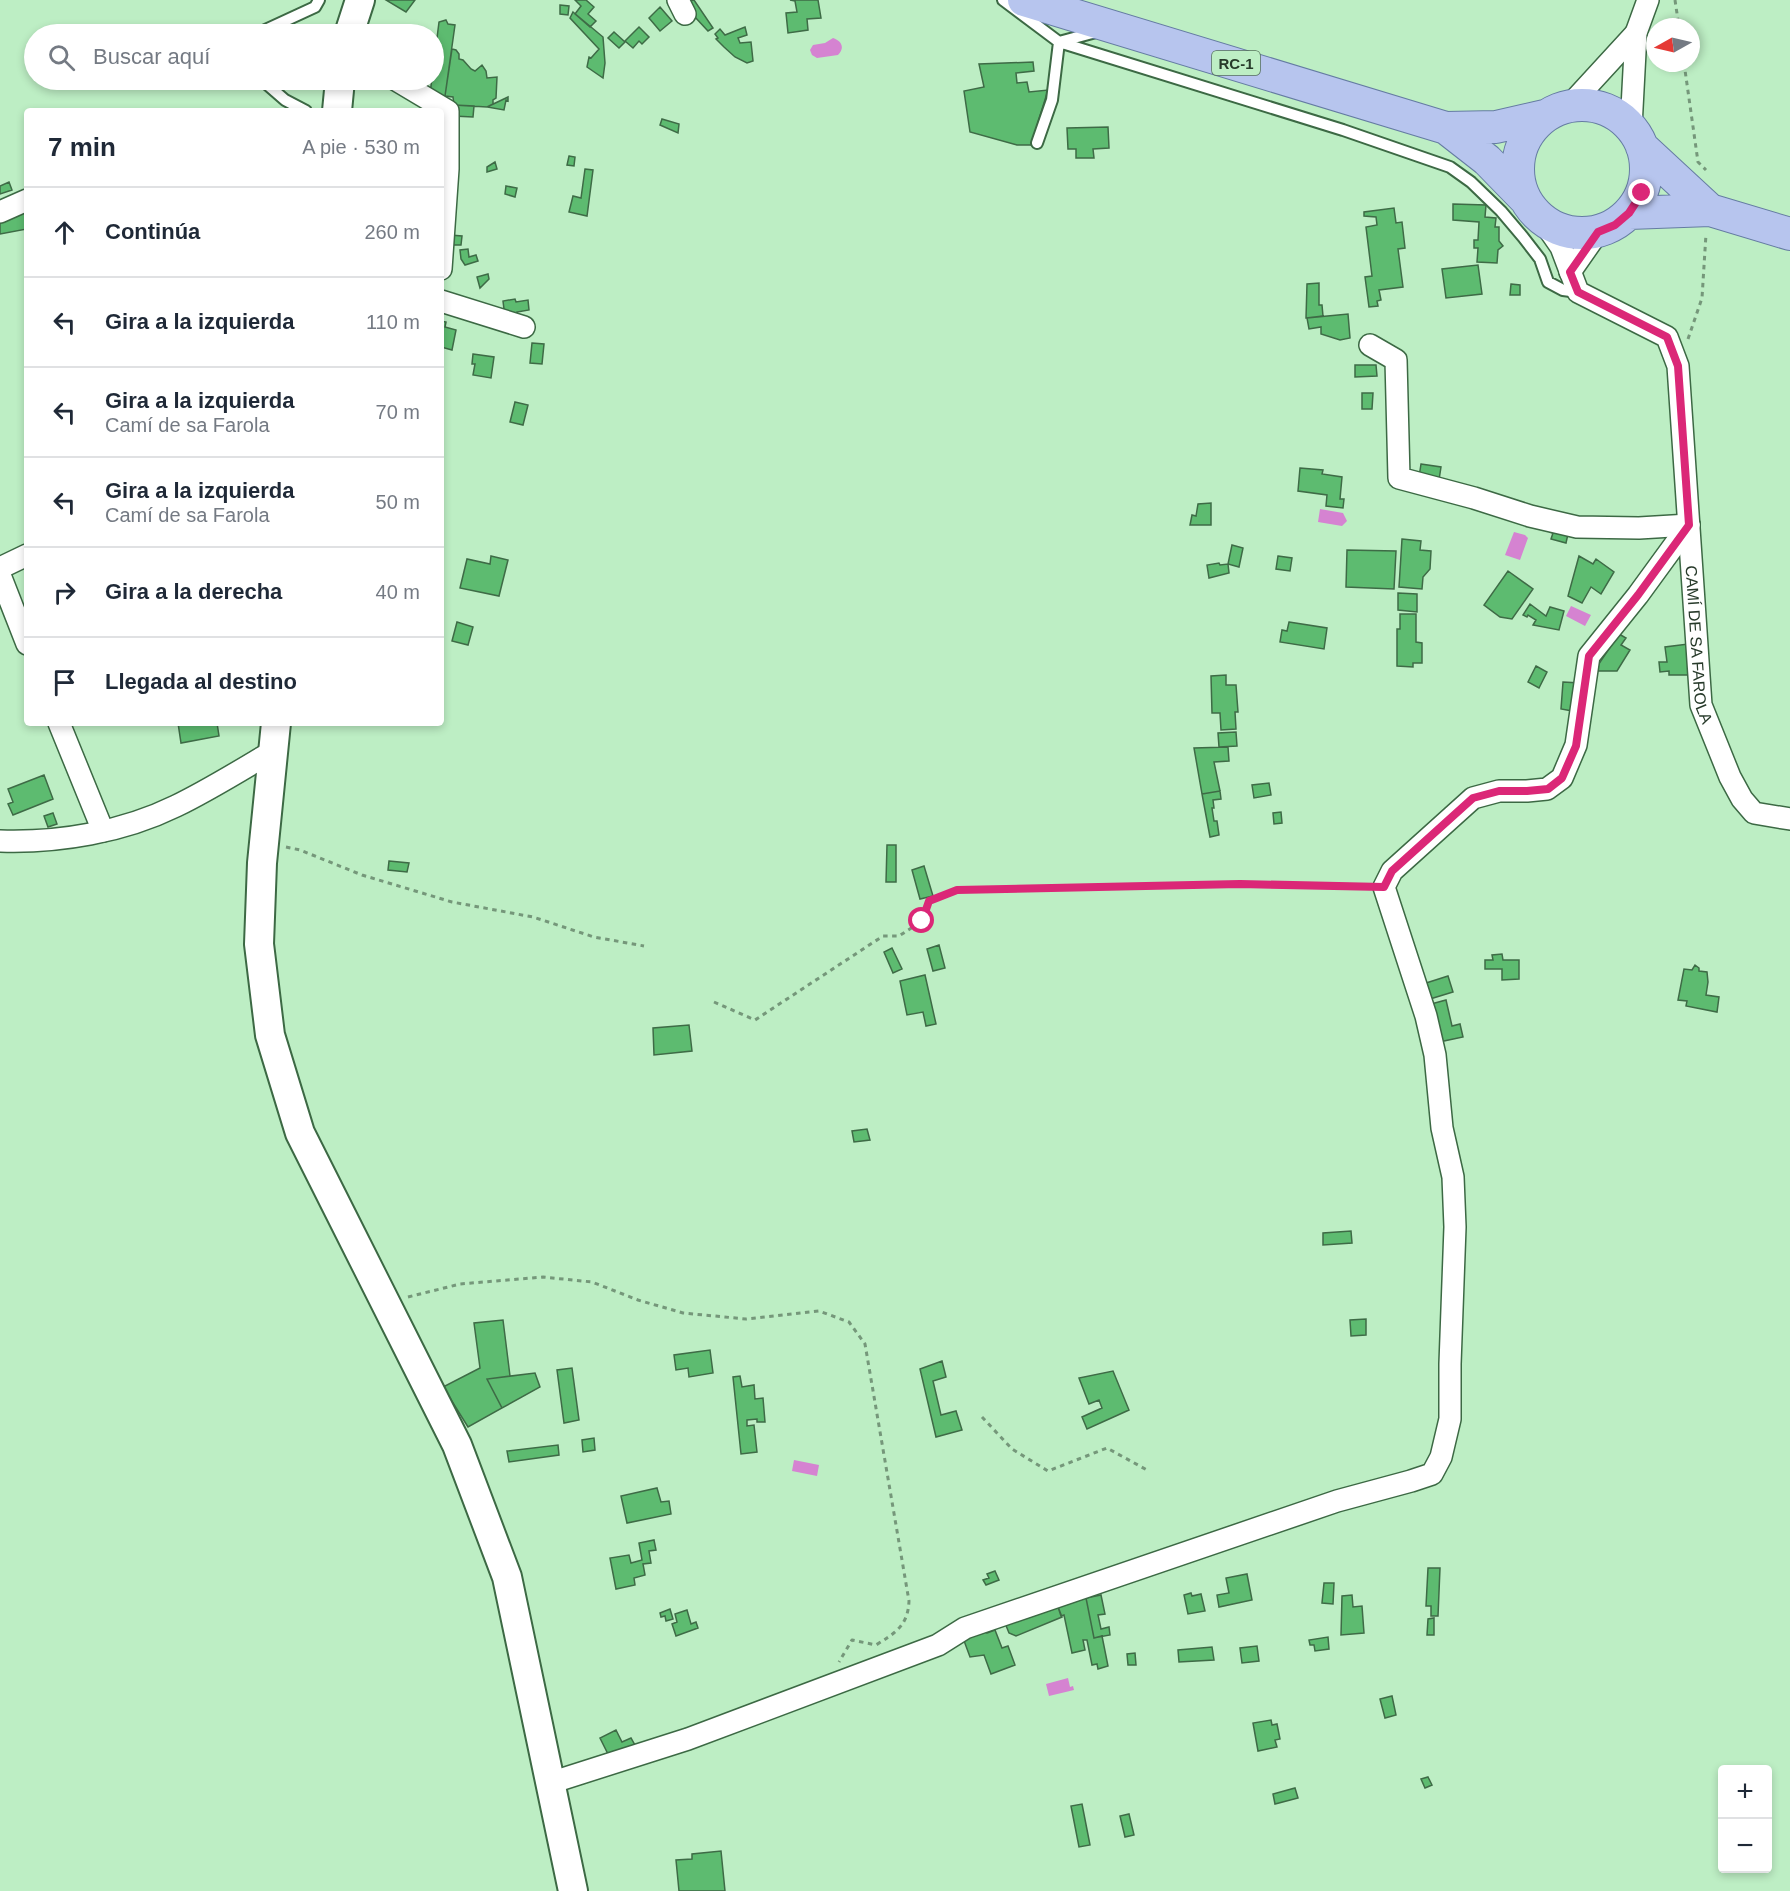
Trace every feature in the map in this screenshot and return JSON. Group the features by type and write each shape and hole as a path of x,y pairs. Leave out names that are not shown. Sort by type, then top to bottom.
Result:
{"main road":[{"name":"RC-1","path":"1024,0 1446,128 1496,127 1588,105 1609,110 1710,210"},
{"path":"1534,210 1518,179 1519,152 1530,130 1556,111"},
{"name":"RC-1","path":"1446,128 1487,160 1534,210 1560,231 1576,234 1598,232 1615,225 1629,213 1642,193 1646,172 1637,137"},
{"name":"RC-1","path":"1629,213 1710,210 1790,234"}],"street":[{"path":"353,24 360,0"},
{"path":"1637,137 1636,33 1648,0"},
{"path":"1556,111 1636,33"},
{"path":"337,108 339,90"},
{"path":"413,90 443,108"},
{"path":"444,109 448,111 448,169 444,226"},
{"path":"0,212 24,201"},
{"path":"1534,210 1561,247 1578,292"},
{"path":"1570,272 1598,232"},
{"name":"CAMÍ DE SA FAROLA","path":"1578,292 1667,337 1678,366 1701,705 1730,777 1742,799 1754,813 1790,819"},
{"path":"444,302 524,327"},
{"path":"1370,345 1395,360 1399,478 1530,516 1577,526 1640,528 1689,525"},
{"path":"550,1783 688,1739 938,1645 964,1628 1336,1500 1432,1474 1441,1457 1450,1419 1455,1227 1453,1177 1442,1128 1434,1055 1426,1016 1384,887 1392,871 1473,798 1499,791 1548,789 1562,778 1576,746 1589,656 1638,595 1689,525"},
{"path":"0,568 24,556"},
{"path":"0,575 24,636"},
{"path":"60,726 103,831"},
{"path":"276,726 264,844 259,944 270,1035 300,1133 457,1445 507,1577 573,1891"},
{"path":"0,841 75,837 103,831 174,807 273,751"}],"lane":[{"path":"1003,0 1059,42 1343,130 1450,167 1478,190 1523,237 1539,259 1548,282 1563,290 1578,292"},
{"path":"276,24 317,3"},
{"path":"1059,42 1080,34 1117,28"},
{"path":"1037,143 1052,100 1059,42"},
{"path":"274,90 285,100 300,108"}],"path":[{"path":"1675,0 1678,18"},
{"path":"264,844 300,850 362,875 452,902 533,917 594,937 644,946"},
{"path":"714,1002 755,1020 883,936 898,936 922,921 929,901 957,890 1240,884 1384,887"},
{"path":"385,1302 460,1284 543,1277 592,1282 638,1300 683,1313 746,1319 819,1311 849,1322 865,1344 909,1601 908,1615 896,1632 876,1645 852,1640 824,1687"},
{"path":"982,1417 1012,1449 1048,1471 1107,1448 1147,1470"}],"shaded area":[{"path":"833,38 842,45 838,55 817,58 812,55 810,50 813,45 825,43"},
{"path":"1320,509 1343,513 1347,521 1342,526 1318,522"},
{"path":"1514,532 1528,538 1520,560 1505,555"},
{"path":"1571,606 1591,615 1585,626 1566,616"},
{"path":"794,1460 819,1465 817,1476 792,1471"},
{"path":"1068,1678 1070,1687 1073,1686 1074,1690 1049,1696 1046,1684"}],"building":[{"path":"386,0 415,0 406,12"},
{"path":"575,0 586,0 594,7 588,14 596,21 590,27 575,14 581,6"},
{"path":"694,0 713,28 708,31 685,2"},
{"path":"790,0 818,0 821,18 807,19 808,30 788,33 786,13 797,12 795,1"},
{"path":"560,5 569,6 568,15 560,14"},
{"path":"660,7 672,21 660,31 649,18"},
{"path":"573,12 603,37 605,63 603,78 587,67 589,57 591,58 599,49 570,18"},
{"path":"446,20 448,24 455,25 445,96 430,94 430,90 444,90 444,24 439,24"},
{"path":"639,27 649,37 642,44 639,41 633,48 625,41"},
{"path":"745,27 747,35 738,38 740,43 751,42 753,61 747,63 735,57 716,39 718,38 715,34 720,29 725,35"},
{"path":"614,32 625,42 619,48 608,38"},
{"path":"452,49 456,50 459,59 471,69 475,71 482,65 487,78 497,77 496,98 493,104 487,107 454,105 453,97 445,96"},
{"path":"1033,62 1034,71 1016,73 1017,83 1027,82 1029,92 1048,90 1031,145 1017,145 970,132 964,91 984,87 979,64"},
{"path":"508,97 504,110 487,107"},
{"path":"454,105 474,106 473,117 453,116"},
{"path":"662,119 679,124 678,133 660,125"},
{"path":"1108,127 1109,148 1093,149 1094,158 1076,158 1076,149 1068,149 1067,128"},
{"path":"569,156 575,157 574,166 567,165"},
{"path":"495,162 497,169 487,172 487,167"},
{"path":"585,169 593,170 587,216 569,212 573,196 581,198"},
{"path":"9,182 12,190 0,194 0,186"},
{"path":"506,186 517,188 515,197 505,194"},
{"path":"1453,204 1486,205 1485,217 1496,218 1495,227 1499,227 1499,241 1503,246 1498,250 1497,263 1477,262 1478,248 1474,248 1474,240 1478,240 1479,222 1453,220"},
{"path":"1394,208 1396,223 1402,222 1405,248 1398,249 1403,287 1379,290 1381,300 1377,301 1378,306 1369,307 1365,277 1372,276 1366,227 1377,225 1376,217 1364,216 1364,212"},
{"path":"24,211 24,230 0,234 0,222"},
{"path":"450,235 462,236 461,245 450,245"},
{"path":"468,249 469,257 476,255 478,261 465,265 461,259 460,250"},
{"path":"1478,265 1482,294 1446,298 1442,269"},
{"path":"488,274 489,279 480,288 477,277"},
{"path":"1319,283 1319,305 1322,305 1323,316 1306,318 1307,284"},
{"path":"1511,284 1520,285 1520,295 1510,295"},
{"path":"515,299 516,302 528,300 529,310 505,317 503,301"},
{"path":"1348,314 1350,338 1340,340 1321,334 1321,327 1309,329 1307,318"},
{"path":"444,322 446,322 445,327 456,330 452,350 444,348"},
{"path":"532,343 544,344 542,364 530,363"},
{"path":"473,354 494,357 491,378 473,375 475,364 472,364"},
{"path":"1355,365 1376,365 1377,376 1355,377"},
{"path":"1362,393 1373,393 1372,409 1362,409"},
{"path":"515,402 528,405 523,425 510,422"},
{"path":"1421,464 1441,467 1439,480 1419,477"},
{"path":"1300,468 1323,470 1322,474 1342,477 1340,499 1344,499 1343,508 1326,506 1327,495 1298,491"},
{"path":"1211,503 1211,525 1190,525 1192,515 1196,516 1198,504"},
{"path":"1552,529 1568,534 1566,543 1551,539"},
{"path":"1402,539 1421,541 1420,550 1431,551 1430,569 1423,577 1422,589 1399,587"},
{"path":"1232,545 1243,548 1239,567 1228,564"},
{"path":"1347,550 1396,551 1394,589 1346,587"},
{"path":"491,556 508,560 499,596 460,588 467,559 490,564"},
{"path":"1278,556 1292,558 1290,571 1276,569"},
{"path":"1579,556 1593,564 1596,559 1614,572 1601,594 1591,587 1582,603 1568,596"},
{"path":"1219,563 1220,565 1228,564 1229,573 1209,578 1207,565"},
{"path":"1508,571 1533,589 1512,619 1500,617 1484,605"},
{"path":"1398,593 1417,594 1417,612 1398,610"},
{"path":"1530,604 1546,616 1550,607 1564,611 1559,630 1533,625 1536,620 1523,615"},
{"path":"1400,614 1416,614 1416,642 1422,643 1422,663 1413,663 1413,667 1397,666 1397,629 1400,629"},
{"path":"457,622 473,627 468,645 452,641"},
{"path":"1289,622 1327,628 1324,649 1280,642 1282,630 1287,631"},
{"path":"1619,634 1626,638 1621,645 1630,650 1617,671 1594,671"},
{"path":"1688,644 1692,675 1669,675 1669,671 1660,672 1659,662 1667,662 1665,647"},
{"path":"1536,666 1547,672 1539,688 1528,682"},
{"path":"1226,675 1226,685 1236,685 1238,712 1235,712 1236,729 1221,730 1220,713 1212,713 1211,676"},
{"path":"1563,682 1580,683 1578,712 1561,709"},
{"path":"178,726 217,726 219,736 181,743"},
{"path":"1236,732 1237,746 1219,747 1218,733"},
{"path":"1228,747 1229,761 1214,762 1220,791 1202,794 1194,748"},
{"path":"44,775 53,799 13,815 8,804 13,802 8,789"},
{"path":"1269,783 1271,795 1254,798 1252,785"},
{"path":"1220,791 1221,799 1213,800 1214,808 1212,808 1219,835 1210,837 1202,794"},
{"path":"1281,812 1282,823 1274,824 1273,813"},
{"path":"53,813 57,824 48,827 44,816"},
{"path":"887,845 896,845 896,882 886,882"},
{"path":"389,861 409,863 407,872 388,870"},
{"path":"924,866 933,896 920,899 912,870"},
{"path":"939,945 945,968 933,971 927,949"},
{"path":"892,948 902,969 893,973 884,952"},
{"path":"1502,954 1503,960 1519,960 1519,979 1502,980 1502,969 1485,969 1485,960 1493,960 1492,955"},
{"path":"1695,965 1699,971 1707,972 1706,995 1719,997 1717,1012 1686,1006 1687,1001 1678,1000 1684,969 1692,970"},
{"path":"925,975 936,1024 926,1026 923,1012 907,1015 900,981"},
{"path":"1448,976 1453,992 1430,999 1426,983"},
{"path":"1446,1000 1452,1026 1460,1024 1463,1037 1439,1042 1431,1004"},
{"path":"689,1025 692,1051 654,1055 653,1028"},
{"path":"867,1129 870,1140 854,1142 852,1131"},
{"path":"1351,1231 1352,1243 1323,1245 1323,1233"},
{"path":"1366,1319 1366,1335 1351,1336 1350,1320"},
{"path":"503,1320 510,1376 487,1379 502,1408 468,1427 443,1387 480,1368 474,1323"},
{"path":"710,1350 713,1373 689,1377 688,1368 676,1370 674,1355"},
{"path":"942,1361 946,1377 933,1381 941,1415 956,1411 962,1430 936,1437 920,1369"},
{"path":"572,1368 579,1420 564,1423 557,1370"},
{"path":"1113,1371 1129,1410 1087,1429 1082,1417 1102,1408 1099,1400 1089,1404 1079,1378"},
{"path":"535,1373 540,1387 502,1408 487,1379"},
{"path":"740,1376 742,1387 754,1385 755,1399 763,1398 765,1422 757,1422 757,1419 747,1420 747,1426 754,1425 757,1452 741,1454 733,1377"},
{"path":"594,1438 595,1450 583,1452 582,1440"},
{"path":"558,1445 559,1455 509,1462 507,1451"},
{"path":"657,1488 661,1502 669,1501 671,1514 627,1523 621,1496"},
{"path":"654,1540 656,1550 649,1551 651,1563 643,1564 645,1575 634,1578 635,1585 616,1589 610,1558 629,1555 631,1563 642,1560 639,1543"},
{"path":"1428,1568 1440,1568 1438,1616 1431,1616 1431,1606 1426,1606"},
{"path":"995,1571 999,1580 986,1585 983,1580 989,1578 987,1574"},
{"path":"1247,1574 1252,1600 1219,1607 1217,1595 1229,1593 1226,1578"},
{"path":"1324,1583 1334,1583 1333,1604 1322,1603"},
{"path":"1191,1593 1192,1596 1201,1594 1205,1611 1188,1614 1184,1595"},
{"path":"1101,1595 1105,1614 1098,1615 1101,1629 1109,1627 1110,1635 1094,1638 1086,1598"},
{"path":"1352,1595 1353,1607 1362,1606 1364,1633 1341,1635 1342,1596"},
{"path":"1086,1598 1094,1638 1102,1636 1108,1666 1098,1669 1097,1664 1092,1665 1087,1640 1083,1640 1085,1650 1072,1653 1064,1615 1061,1616 1057,1604"},
{"path":"1057,1604 1062,1617 1016,1636 1009,1633 1005,1623"},
{"path":"670,1609 673,1619 666,1621 665,1616 661,1617 660,1613"},
{"path":"687,1610 691,1624 696,1622 698,1628 676,1636 672,1624 677,1622 675,1614"},
{"path":"1434,1618 1434,1635 1427,1635 1428,1619"},
{"path":"986,1630 987,1633 995,1630 1002,1648 1008,1646 1015,1665 991,1674 984,1655 970,1657 963,1638"},
{"path":"1328,1637 1329,1649 1315,1651 1314,1645 1310,1645 1309,1640"},
{"path":"1257,1646 1259,1661 1242,1663 1240,1648"},
{"path":"1212,1647 1214,1660 1179,1662 1178,1650"},
{"path":"1135,1653 1136,1665 1128,1665 1127,1654"},
{"path":"1392,1696 1396,1715 1385,1718 1380,1699"},
{"path":"1271,1720 1272,1725 1277,1724 1280,1739 1275,1740 1277,1747 1258,1751 1253,1723"},
{"path":"616,1730 622,1742 631,1738 636,1747 610,1758 600,1738"},
{"path":"1428,1777 1432,1785 1425,1788 1421,1779"},
{"path":"1295,1788 1298,1798 1275,1804 1273,1794"},
{"path":"1082,1804 1090,1845 1079,1847 1071,1806"},
{"path":"1129,1814 1134,1835 1125,1837 1120,1816"},
{"path":"721,1851 725,1891 679,1891 676,1860 692,1859 692,1854"}],"route":[{"path":"922,921 929,901 957,890 1240,884 1384,887 1392,871 1473,798 1499,791 1548,789 1562,778 1576,746 1589,656 1638,595 1689,525 1678,366 1667,337 1578,292 1570,272 1598,232 1615,225 1629,213 1642,193"}]}
